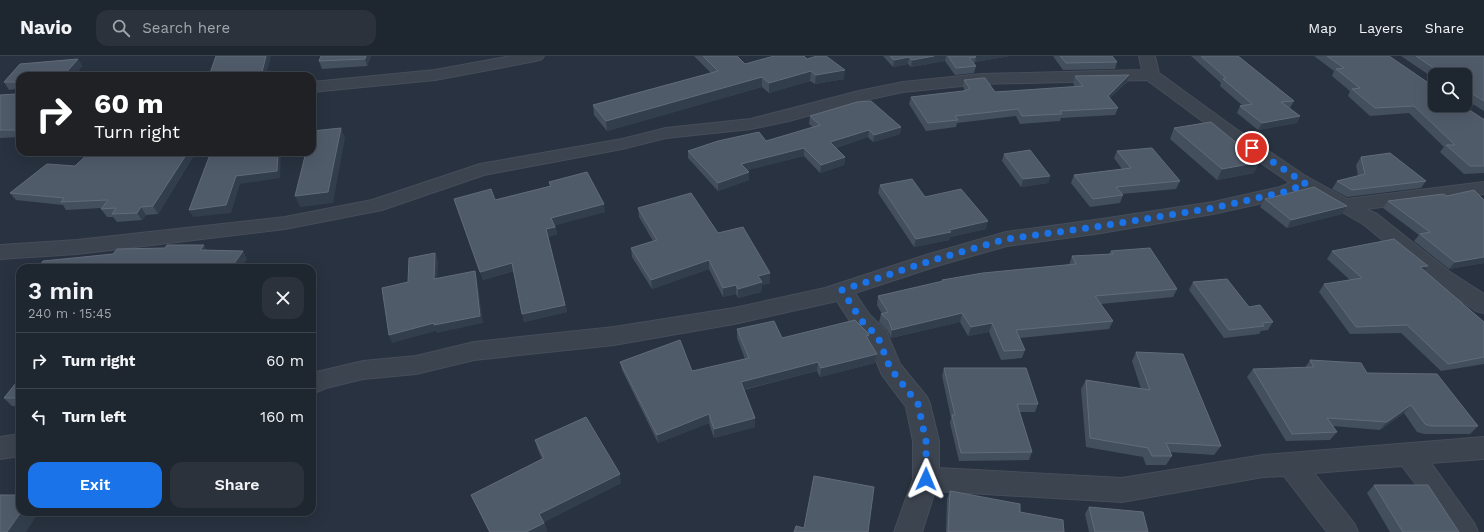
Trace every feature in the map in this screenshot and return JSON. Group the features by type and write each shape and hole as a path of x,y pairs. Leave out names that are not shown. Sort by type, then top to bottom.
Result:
{"street":[{"path":"316,87 435,74 536,56"},
{"path":"1148,56 1151,75"},
{"path":"0,252 77,247 285,223 375,206 480,170 622,144 666,133 751,124 783,117 859,96 903,87 981,79 1151,75 1230,133 1306,184 1370,219 1442,277 1484,305"},
{"path":"316,382 363,370 416,365 474,352 614,336 734,316 831,295 933,260 1006,239 1095,227 1213,208 1284,192 1306,184"},
{"path":"1344,205 1484,188"},
{"path":"842,290 861,320 878,337 890,368 918,404 926,441 926,479 908,532"},
{"path":"0,448 16,446"},
{"path":"926,479 1122,490 1263,466 1484,448"},
{"path":"1408,454 1428,479 1464,532"},
{"path":"1290,463 1344,532"}],"building":[{"path":"216,56 266,56 262,72 210,72"},
{"path":"321,56 366,56 365,59 319,61"},
{"path":"703,56 737,56 745,64 774,56 804,56 807,59 817,56 826,56 845,70 816,75 811,71 769,83 762,77 606,121 593,105 718,71"},
{"path":"890,56 934,56 912,60 909,57 894,60"},
{"path":"948,56 975,56 976,57 969,58 976,66 956,68"},
{"path":"1060,56 1112,56 1117,62 1066,63"},
{"path":"1201,56 1238,56 1294,101 1281,102 1300,116 1262,123 1240,106 1252,104 1223,79 1226,78"},
{"path":"1327,56 1389,56 1428,83 1428,112 1472,112 1484,119 1484,166 1470,166 1446,145 1455,145 1414,106 1375,108 1352,89 1360,88 1336,69 1344,68"},
{"path":"1416,56 1484,56 1484,101 1472,94 1472,68 1434,68"},
{"path":"78,59 67,72 16,72 16,82 4,82 20,64"},
{"path":"1129,75 1108,96 1118,108 1060,111 1062,114 1022,116 1018,109 955,116 958,120 928,123 911,97 963,91 970,89 964,80 983,78 985,78 995,92 1083,86 1075,76"},
{"path":"16,94 15,130 0,130 0,95"},
{"path":"871,101 901,127 874,135 869,130 830,142 845,157 821,165 804,148 741,164 749,172 718,183 688,151 718,141 759,132 766,141 820,125 810,116 857,102"},
{"path":"1211,122 1260,162 1222,169 1174,128"},
{"path":"341,128 328,192 295,196 305,156 316,156 316,131"},
{"path":"1152,148 1180,181 1116,187 1123,195 1093,199 1074,175 1131,168 1117,151"},
{"path":"1030,150 1050,176 1023,179 1004,154"},
{"path":"1390,153 1426,181 1352,190 1337,181 1365,174 1361,157"},
{"path":"86,156 185,156 153,206 141,207 137,213 112,214 116,208 101,209 108,200 61,202 64,198 10,193 47,164 75,166"},
{"path":"209,156 278,156 277,171 236,176 226,205 189,210"},
{"path":"587,172 604,204 551,218 555,227 546,229 565,305 522,314 512,263 480,272 454,199 491,189 495,200 551,186 549,182"},
{"path":"912,179 925,197 961,189 988,221 949,230 951,232 916,239 880,185"},
{"path":"1314,187 1347,206 1291,220 1265,199"},
{"path":"1474,190 1484,200 1484,257 1455,262 1420,234 1430,232 1388,201 1443,194 1447,196"},
{"path":"691,193 718,233 743,227 770,273 758,276 762,282 738,289 736,285 723,288 709,260 651,280 631,248 657,240 638,208"},
{"path":"1394,239 1428,266 1420,267 1484,322 1484,357 1448,364 1407,325 1356,327 1324,284 1362,278 1332,251"},
{"path":"167,245 204,245 200,250 243,251 234,264 41,264 43,261 113,254 117,249 165,248"},
{"path":"1150,248 1177,289 1095,296 1113,321 1016,330 1025,350 1004,351 992,323 971,327 962,313 892,330 889,321 881,314 888,312 878,296 943,281 942,280 983,273 1076,264 1072,256 1113,254 1111,251"},
{"path":"435,253 434,279 475,271 480,316 434,325 434,323 389,335 382,288 408,282 409,258"},
{"path":"1227,279 1249,307 1260,305 1273,322 1262,323 1264,326 1229,330 1193,282"},
{"path":"855,320 868,333 869,335 866,336 877,354 821,368 818,362 741,382 755,418 714,429 709,414 657,435 620,362 680,340 692,371 749,358 737,329 774,321 782,338"},
{"path":"1136,352 1183,354 1221,446 1166,443 1172,456 1152,456 1148,448 1090,438 1086,380 1150,390"},
{"path":"1310,360 1361,363 1367,373 1437,374 1478,426 1431,426 1425,424 1411,405 1387,422 1327,418 1337,432 1292,434 1253,369 1314,367"},
{"path":"944,368 1026,368 1038,404 1017,404 1032,452 961,453 952,415 955,415"},
{"path":"16,383 16,398 4,398"},
{"path":"586,417 620,474 539,514 544,523 526,532 490,532 471,495 544,458 535,440"},
{"path":"814,476 874,487 868,532 794,532 796,526 804,528"},
{"path":"1374,485 1428,485 1459,532 1403,532"},
{"path":"950,491 1020,504 1020,512 1063,520 1064,532 948,532"},
{"path":"0,495 16,495 16,516 18,516 7,532 0,532"},
{"path":"1089,507 1143,512 1148,532 1095,532"}],"route":[{"path":"926,479 926,441 918,404 890,368 878,337 861,320 842,290 933,260 1006,239 1095,227 1213,208 1284,192 1306,184 1252,148"}]}
